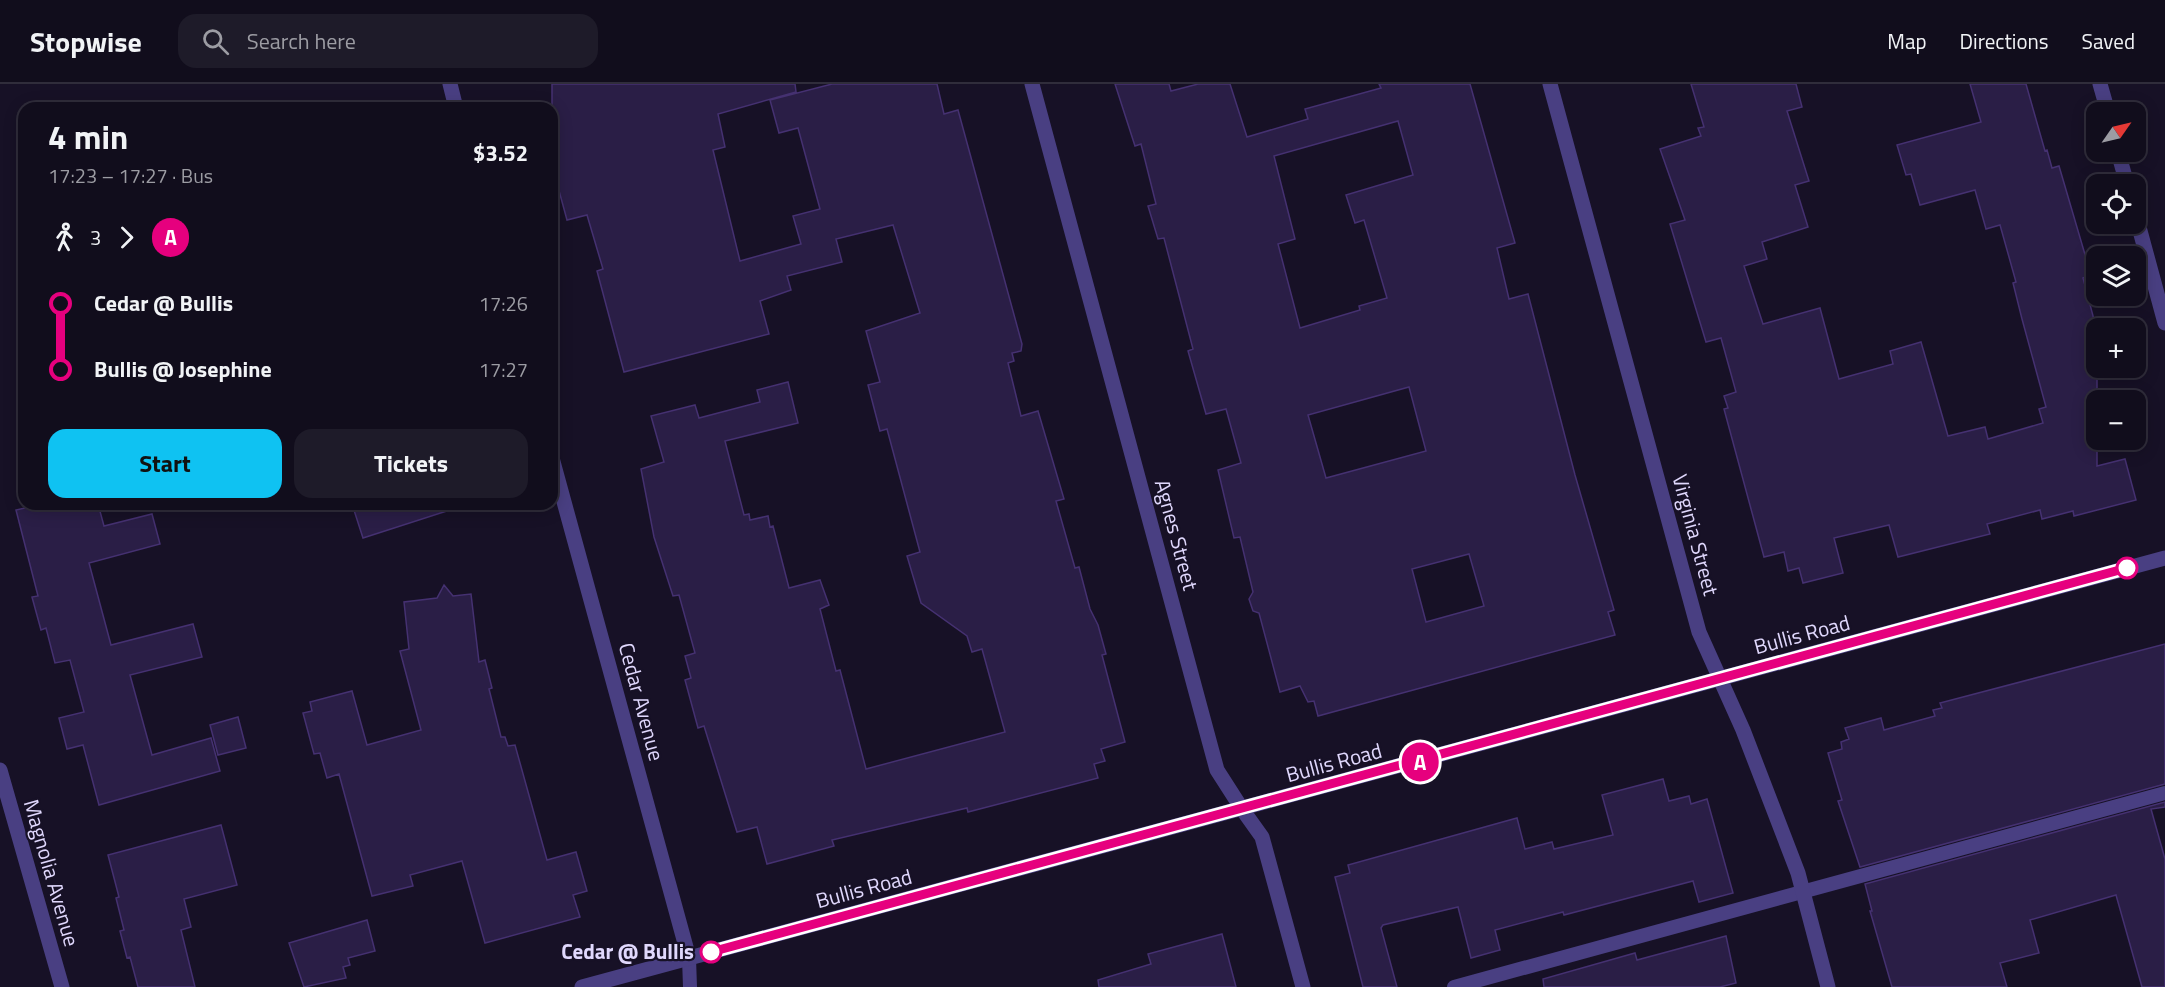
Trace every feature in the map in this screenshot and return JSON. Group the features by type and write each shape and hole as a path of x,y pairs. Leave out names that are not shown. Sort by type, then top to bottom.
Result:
{"street":[{"path":"450,84 454,102"},
{"name":"Agnes Street","path":"1032,84 1217,770 1262,837 1303,987"},
{"name":"Virginia Street","path":"1550,84 1699,632 1747,741 1803,892 1828,987"},
{"path":"2100,84 2105,102"},
{"path":"2141,234 2165,323"},
{"name":"Cedar Avenue","path":"558,480 689,958"},
{"name":"Bullis Road","path":"582,987 2165,558"},
{"name":"Magnolia Avenue","path":"0,770 62,987"}],"lane":[{"path":"1454,987 2165,793"},
{"path":"689,958 690,987"}],"building":[{"path":"552,84 795,84 796,92 718,114 725,147 713,150 740,261 801,244 793,216 820,209 798,128 779,133 770,100 832,84 937,84 944,114 958,110 1022,344 1021,351 1012,353 1014,361 1008,363 1021,416 1038,411 1064,499 1056,501 1075,568 1079,567 1090,609 1098,625 1106,654 1102,655 1125,742 1101,749 1105,761 1094,764 1098,778 968,812 967,808 832,840 834,846 767,864 757,827 737,832 704,726 698,728 685,680 691,678 685,656 695,653 679,595 673,596 654,537 641,469 664,462 651,416 695,405 699,418 760,402 757,390 788,382 798,423 725,441 744,515 749,514 750,520 768,516 770,527 773,526 789,588 820,580 829,605 820,609 836,671 840,670 866,769 1005,732 982,649 972,652 967,636 921,603 907,556 920,552 887,429 880,431 868,385 880,382 866,331 920,313 893,225 836,239 842,262 787,276 791,290 760,301 769,334 624,372 597,271 603,269 587,215 567,220 558,187 558,102 552,102"},
{"path":"1115,84 1169,84 1171,91 1198,84 1230,84 1247,137 1308,119 1305,109 1381,88 1379,84 1470,84 1515,243 1497,248 1509,299 1528,294 1575,475 1614,610 1608,612 1615,635 1318,716 1314,701 1308,702 1300,686 1280,692 1259,613 1253,611 1249,599 1253,592 1240,537 1234,538 1218,470 1241,463 1226,409 1206,414 1188,351 1193,349 1164,238 1158,239 1148,206 1156,204 1141,144 1135,146","holes":["1398,121 1413,175 1346,195 1355,223 1364,220 1387,298 1359,306 1360,310 1300,328 1278,244 1295,239 1274,156","1409,387 1426,451 1326,478 1308,415","1469,554 1484,606 1426,622 1412,569"]},
{"path":"1691,84 1796,84 1802,107 1787,111 1809,181 1795,185 1808,227 1762,242 1767,259 1744,266 1763,324 1820,308 1839,379 1893,364 1890,351 1921,342 1948,436 1985,427 1988,439 2043,423 2039,409 2046,407 2000,225 1986,229 1975,190 1920,205 1911,174 1906,175 1897,145 1981,122 1970,84 2026,84 2045,151 2047,150 2052,168 2059,166 2086,258 2086,277 2083,278 2086,306 2090,306 2094,318 2086,318 2086,378 2097,378 2097,390 2086,390 2086,450 2097,450 2097,466 2125,459 2136,500 2074,516 2073,511 2042,519 2040,510 1987,524 1990,534 1898,557 1889,525 1834,538 1843,573 1803,583 1799,568 1788,571 1784,552 1764,557 1724,409 1728,408 1724,396 1736,392 1721,338 1706,342 1670,224 1685,220 1660,149 1701,136 1698,128 1704,127"},
{"path":"16,510 100,510 104,526 152,514 160,544 89,563 111,645 193,624 202,657 130,675 152,755 211,738 220,771 99,805 83,745 67,749 59,718 84,712 70,660 55,663 46,628 41,630 32,597 38,596"},
{"path":"354,510 450,510 363,538"},
{"path":"444,585 453,596 471,594 479,662 485,660 492,688 489,689 501,737 505,737 508,746 515,745 547,860 576,852 587,891 573,895 580,917 485,943 462,861 410,875 413,886 372,896 339,774 327,778 320,753 314,754 303,713 312,711 310,702 352,691 367,745 421,730 400,651 409,649 404,602 437,598"},
{"path":"2165,644 2165,784 1860,867 1838,801 1842,800 1828,753 1842,749 1841,742 1849,739 1845,728 1881,718 1884,730 1935,716 1933,710 1942,708 1940,703"},
{"path":"238,717 246,748 218,755 210,725"},
{"path":"1663,779 1669,801 1689,796 1691,804 1707,799 1733,893 1699,902 1693,881 1564,915 1563,912 1495,930 1500,950 1471,958 1458,907 1383,925 1381,928 1397,987 1363,987 1335,877 1350,873 1348,865 1517,818 1525,849 1552,842 1554,849 1613,835 1602,795"},
{"path":"2165,802 2165,807 2151,809 2165,859 2165,987 2142,987 2116,895 2030,920 2039,953 2000,963 2007,987 1892,987 1870,911 1872,911 1865,884"},
{"path":"221,825 237,885 184,899 191,927 181,930 195,987 138,987 120,931 124,930 116,898 119,897 108,855"},
{"path":"367,920 375,951 348,958 350,965 343,967 346,978 304,987 289,943"},
{"path":"1222,934 1236,987 1099,987 1098,980 1151,964 1148,954"},
{"path":"1726,936 1736,983 1720,987 1544,987 1543,979 1635,953 1637,960"}],"bus line":[{"name":"A","path":"711,952 2127,568"}],"place":[{"name":"Cedar @ Bullis","path":"711,952"}]}
